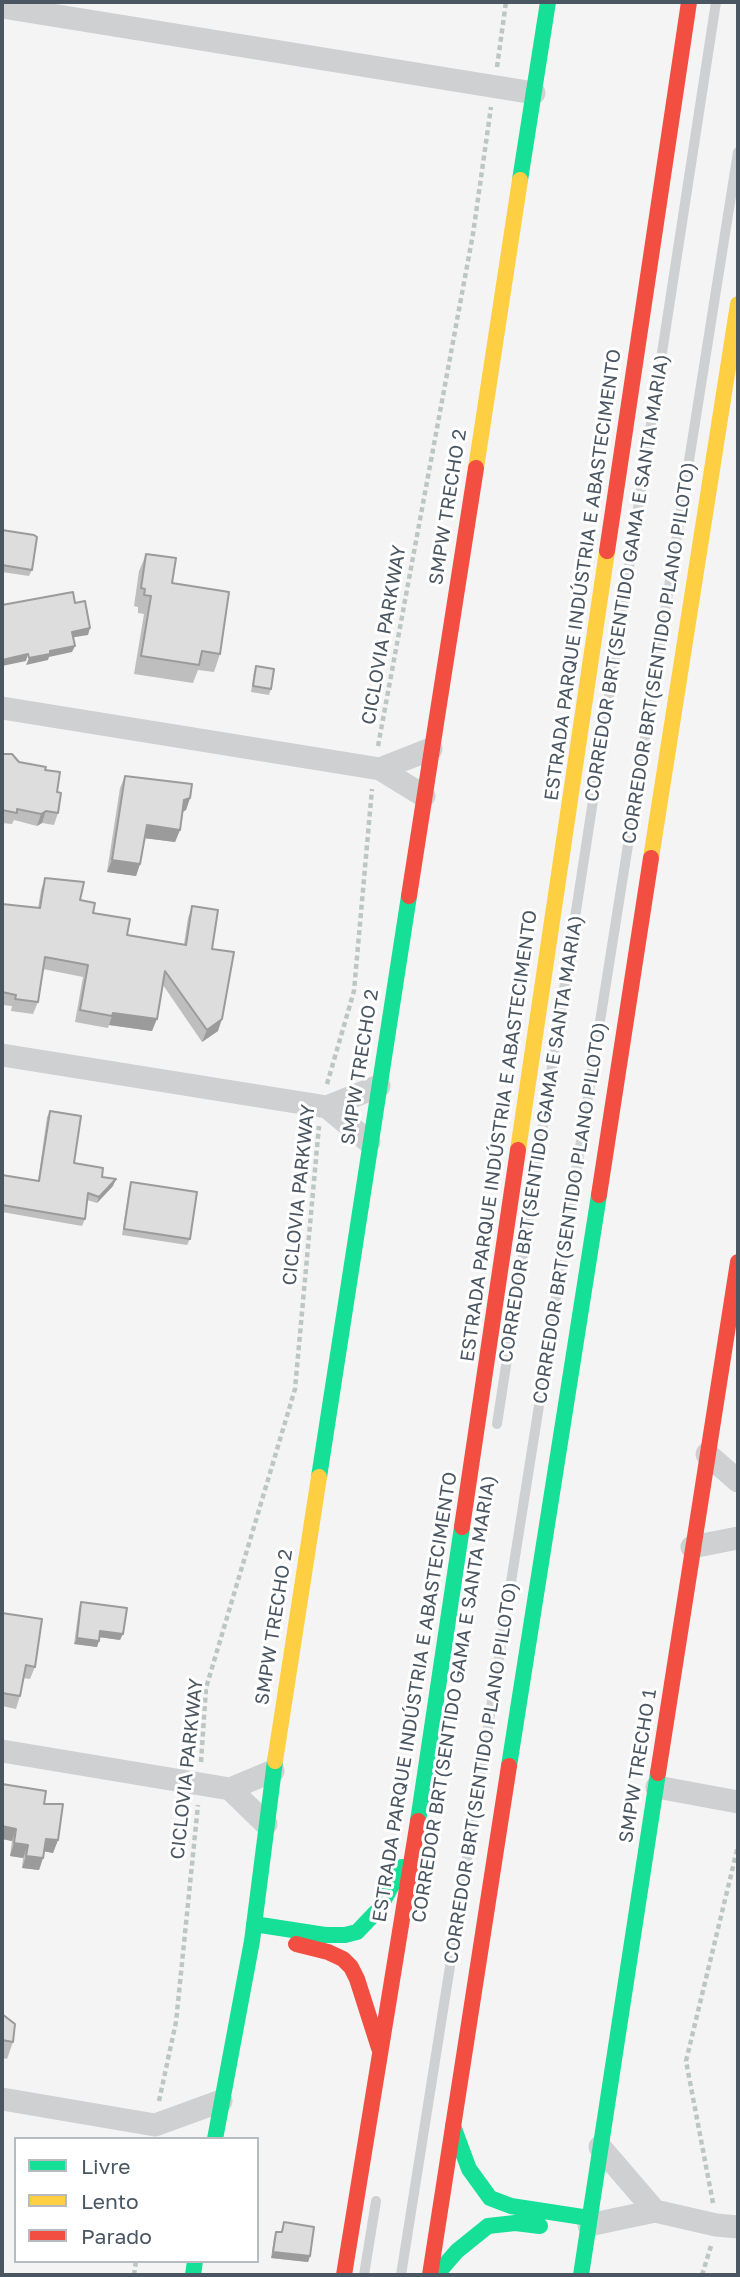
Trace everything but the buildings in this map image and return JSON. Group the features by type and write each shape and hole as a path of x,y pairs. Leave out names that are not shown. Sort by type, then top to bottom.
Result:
{"main road":[{"name":"SMPW TRECHO 2","path":"215,2137 252,1941 273,1771 369,1142 548,2"},
{"name":"ESTRADA PARQUE INDÚSTRIA E ABASTECIMENTO","path":"344,2275 415,1844 689,2"},
{"path":"430,2275 738,304"},
{"name":"SMPW TRECHO 1","path":"581,2275 585,2228 657,1787 692,1547 707,1454 734,1320 738,1262"},
{"path":"254,1924 325,1936 345,1936 357,1932 379,1909 415,1844"},
{"path":"252,1941 300,1945 328,1952 351,1967 381,2056"},
{"path":"453,2125 469,2169 490,2198 585,2228"},
{"path":"436,2275 457,2251 488,2227 515,2223 551,2228"}],"street":[{"path":"2,7 534,93"},
{"path":"2,708 377,768 424,796"},
{"path":"377,768 431,749"},
{"path":"2,1055 324,1107 369,1142"},
{"path":"324,1107 379,1086"},
{"path":"707,1454 738,1480"},
{"path":"692,1547 738,1538"},
{"path":"2,1751 230,1789 273,1771"},
{"path":"657,1787 738,1802"},
{"path":"230,1789 266,1824"},
{"path":"2,2099 159,2130 221,2101"},
{"path":"600,2147 655,2211"},
{"path":"585,2228 655,2211 727,2226"}],"lane":[{"name":"CORREDOR BRT(SENTIDO GAMA E SANTA MARIA)","path":"494,1441 716,2"},
{"name":"CORREDOR BRT(SENTIDO PLANO PILOTO)","path":"401,2275 738,152"},
{"path":"364,2275 377,2193"}],"path":[{"name":"CICLOVIA PARKWAY","path":"159,2130 176,2022 200,1785 206,1688 295,1390 324,1107 354,990 377,768 473,234 506,2"},
{"path":"702,2275 727,2226 686,2061 738,1846"}],"traffic: fast":[{"path":"520,180 548,2"},
{"path":"319,1477 409,896"},
{"path":"509,1766 599,1195"},
{"path":"418,1821 462,1527"},
{"path":"215,2137 252,1941 275,1761"},
{"path":"581,2275 658,1773"},
{"path":"254,1924 325,1935 357,1932 379,1909 402,1867"},
{"path":"453,2126 469,2169 490,2198 511,2206 589,2218"},
{"path":"436,2275 457,2251 488,2226 515,2223 540,2226"},
{"path":"193,2275 195,2263"}],"traffic: slow":[{"path":"476,468 520,180"},
{"path":"651,858 738,304"},
{"path":"518,1150 607,551"},
{"path":"275,1761 319,1477"}],"traffic: jam":[{"path":"607,551 689,2"},
{"path":"409,896 476,468"},
{"path":"599,1195 651,858"},
{"path":"462,1527 518,1150"},
{"path":"658,1773 738,1262"},
{"path":"430,2275 509,1766"},
{"path":"344,2275 418,1821"},
{"path":"296,1944 328,1952 343,1959 351,1967 379,2048"}]}
